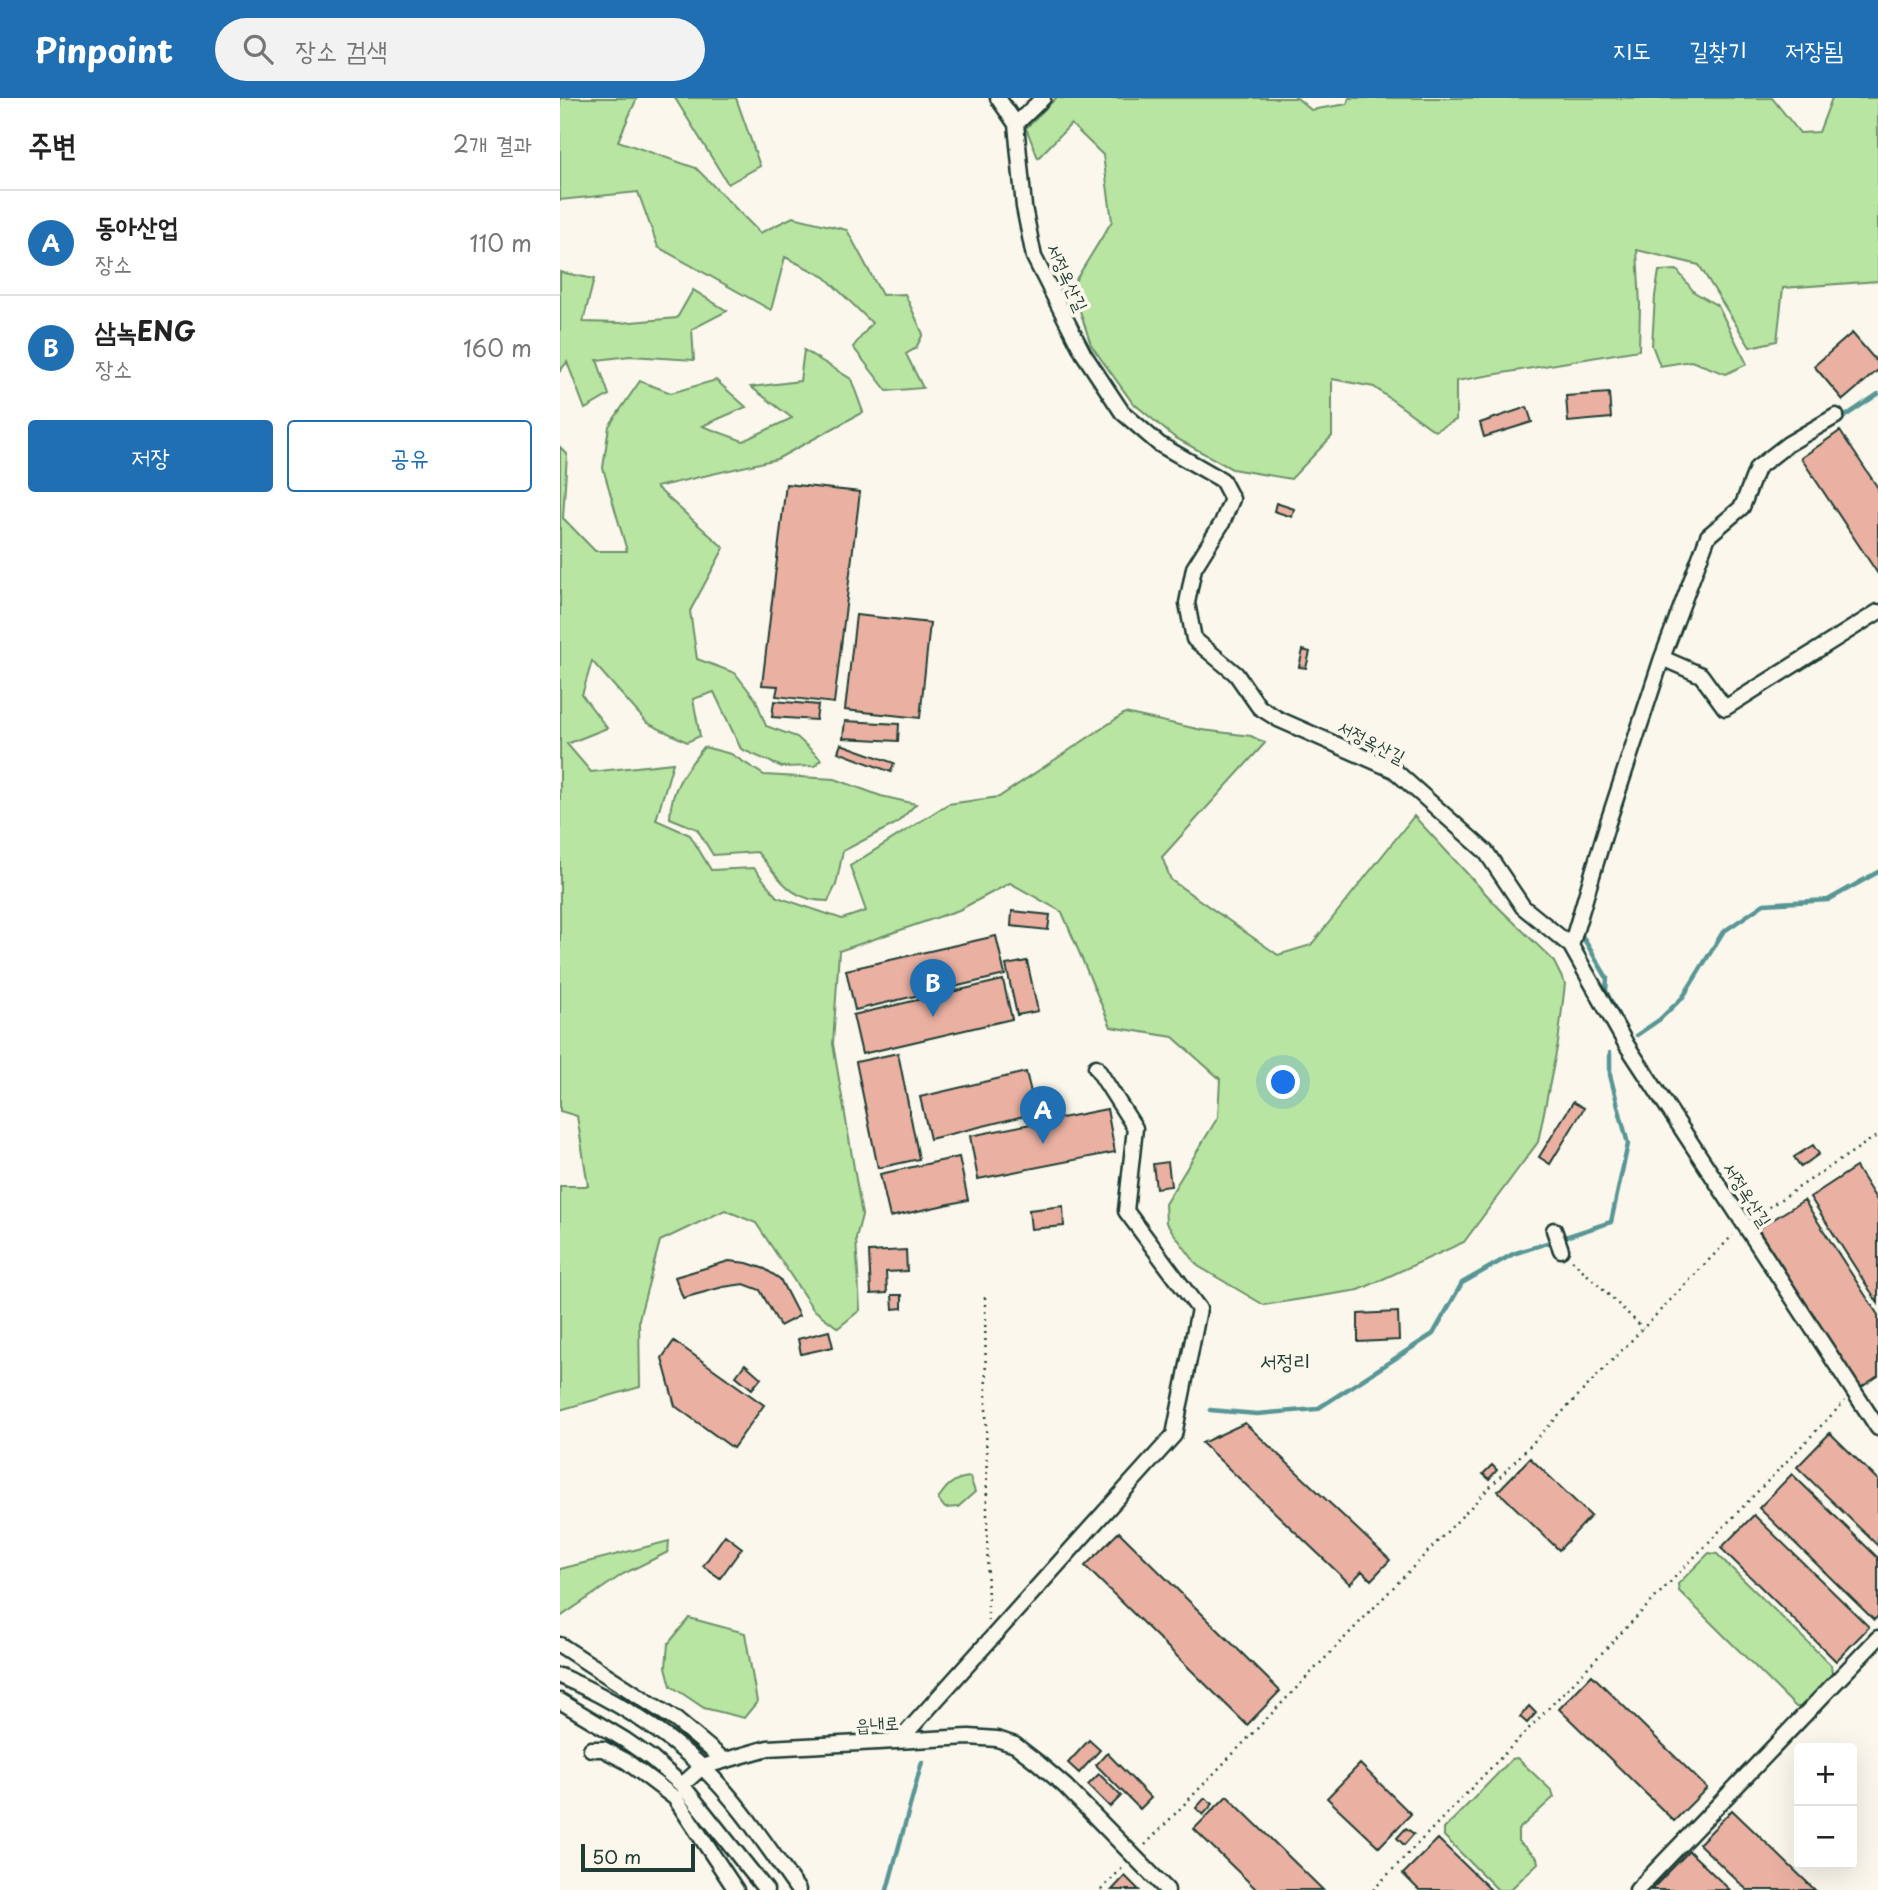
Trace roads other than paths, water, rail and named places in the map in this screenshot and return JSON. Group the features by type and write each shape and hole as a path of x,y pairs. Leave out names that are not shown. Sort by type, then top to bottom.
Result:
{"street":[{"path":"998,98 1016,124 1043,98"},
{"name":"서정옥산길","path":"1016,124 1024,207 1034,257 1083,353 1122,412 1159,444 1222,480 1232,499 1222,523 1194,568 1187,603 1194,639 1236,674 1259,707 1278,719 1394,770 1486,852 1523,907 1571,946 1626,1044 1878,1428"},
{"path":"1571,946 1662,658 1708,536 1742,507 1757,468 1788,444 1836,416"},
{"path":"1662,658 1701,675 1726,708 1878,612"},
{"path":"899,1741 1174,1435 1199,1309 1126,1211 1135,1128 1096,1067"},
{"path":"1554,1230 1561,1250"},
{"path":"1637,1890 1878,1638"},
{"path":"560,1644 676,1720 724,1760"},
{"path":"560,1676 625,1709 702,1767 741,1812 798,1890"},
{"path":"560,1700 634,1746 682,1785 766,1890"},
{"name":"읍내로","path":"702,1767 768,1748 969,1738 997,1740 1015,1745 1065,1786 1167,1890"},
{"path":"592,1749 603,1749 626,1761 675,1798 736,1890"},
{"path":"682,1785 702,1767"}],"waterway":[{"path":"1838,421 1878,394"},
{"path":"1597,882 1631,774"},
{"path":"1637,1035 1659,1020 1683,997 1723,932 1764,904 1828,900 1878,872"},
{"path":"1582,930 1581,934 1607,978 1606,991 1625,1029"},
{"path":"1210,1410 1257,1414 1317,1409 1433,1334 1462,1283 1513,1254 1611,1222 1628,1144 1610,1075 1610,1053"},
{"path":"887,1890 922,1762"}],"place":[{"name":"삼녹ENG","path":"933,1017"},
{"name":"동아산업","path":"1043,1144"}],"district":[{"name":"서정리","path":"1285,1360"}]}
